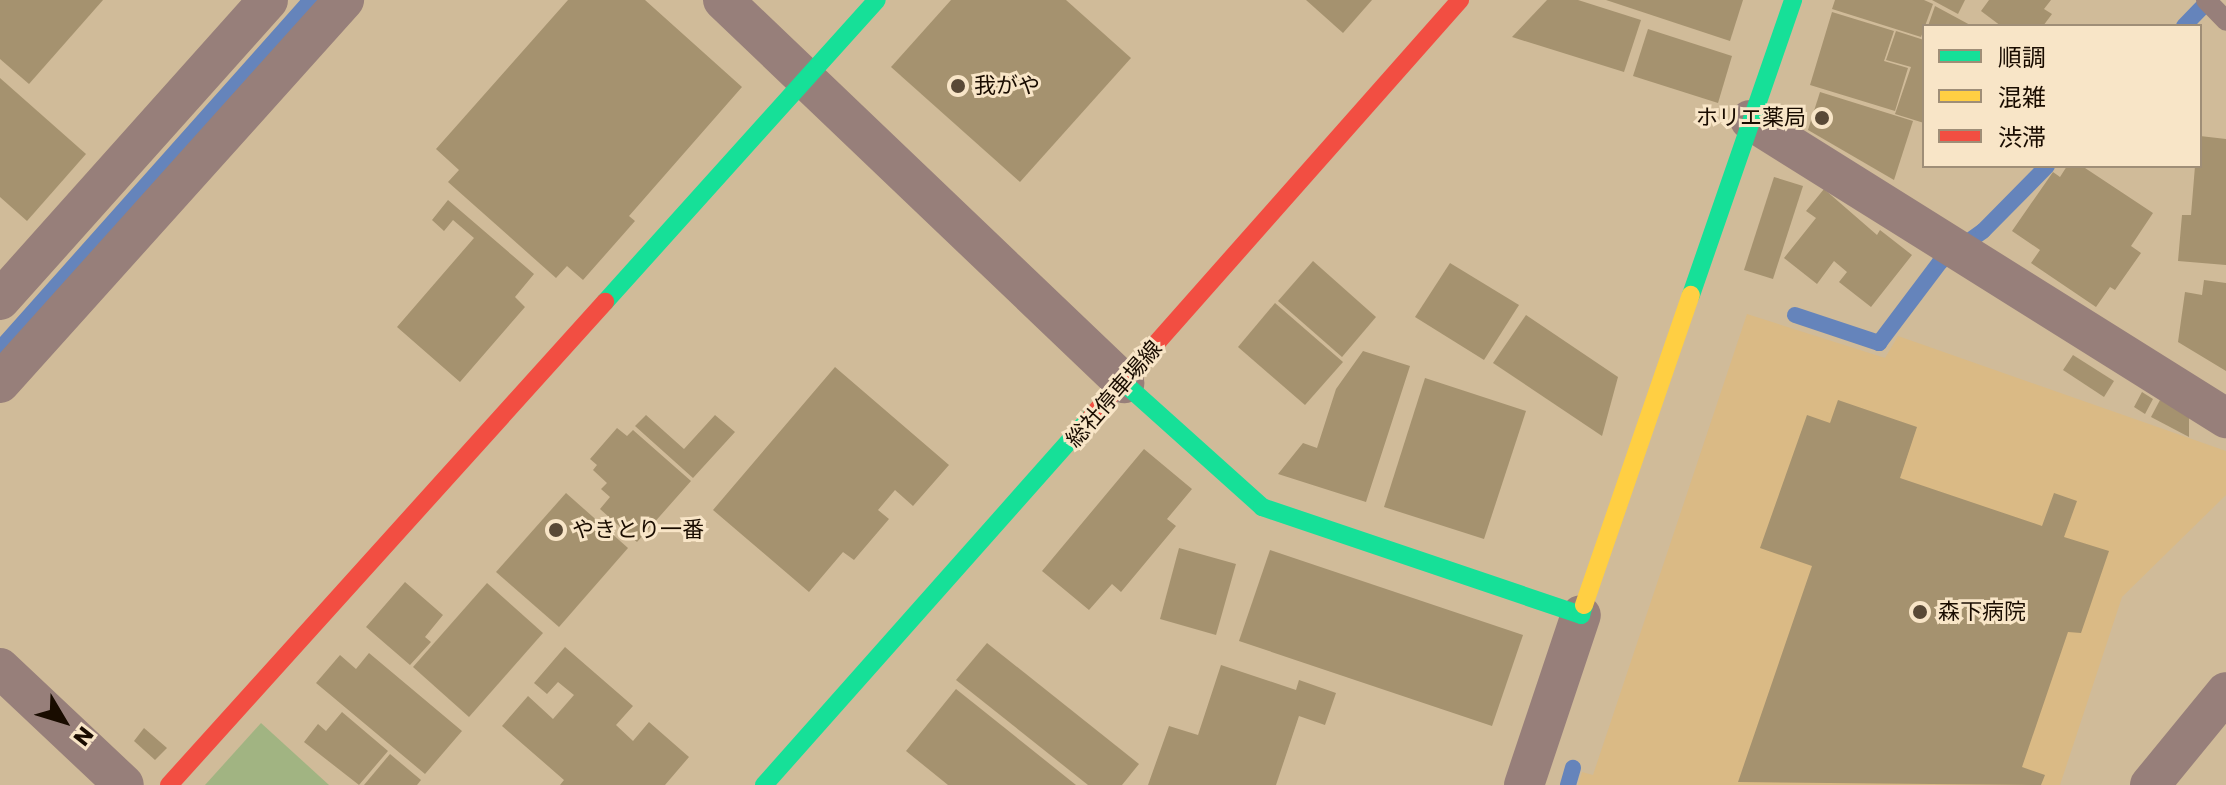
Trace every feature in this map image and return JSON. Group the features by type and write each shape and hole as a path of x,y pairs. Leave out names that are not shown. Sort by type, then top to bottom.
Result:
{"street":[{"path":"0,300 268,0"},
{"path":"0,383 344,0"},
{"path":"723,0 1124,383 1262,507 1581,615"},
{"path":"169,785 877,0"},
{"name":"総社停車場線","path":"764,785 1124,383 1460,0"},
{"path":"1524,785 1793,0"},
{"path":"1750,120 2226,418"},
{"path":"0,668 124,785"},
{"path":"2150,785 2226,692"}],"lane":[{"path":"2206,0 2224,18"}],"shaded area":[{"path":"1747,314 1885,358 1898,336 2226,451 2226,495 2122,597 2060,785 1578,785 1582,772 1593,775"}],"green space":[{"path":"261,723 329,785 205,785"}],"building":[{"path":"0,0 103,0 29,84 0,59"},
{"path":"568,0 645,0 742,87 629,216 635,221 583,280 567,266 556,278 448,182 459,170 436,149"},
{"path":"951,0 1066,0 1131,58 1020,182 891,67"},
{"path":"1306,0 1372,0 1343,33"},
{"path":"1547,0 1578,0 1641,20 1624,72 1512,37"},
{"path":"1606,0 1743,0 1730,41"},
{"path":"1835,0 1924,0 1933,4 1926,24 1922,24 1921,37 1832,9"},
{"path":"1932,0 1965,0 1958,14"},
{"path":"1989,0 2051,0 2044,9 2052,14 2044,24 1998,24 1981,11"},
{"path":"1935,6 1968,24 1929,24"},
{"path":"1832,12 1894,31 1884,61 1908,68 1895,111 1810,85"},
{"path":"1648,29 1732,56 1718,103 1633,76"},
{"path":"1896,31 1922,39 1922,122 1895,114 1911,67 1886,60"},
{"path":"0,78 86,154 27,221 0,197"},
{"path":"1820,92 1913,121 1894,180 1808,130"},
{"path":"2202,136 2226,139 2226,265 2178,261 2182,215 2191,215 2195,168 2202,168"},
{"path":"2066,168 2085,168 2153,213 2131,246 2141,253 2115,290 2110,287 2096,307 2031,263 2040,250 2012,231 2053,172 2060,177"},
{"path":"1774,177 1803,186 1773,279 1744,270"},
{"path":"1824,189 1877,235 1880,230 1912,255 1871,307 1839,282 1847,272 1834,261 1817,284 1784,258 1816,218 1806,211"},
{"path":"448,200 534,274 515,297 525,307 460,382 397,327 474,238 453,220 444,231 432,220"},
{"path":"1313,261 1376,317 1342,357 1278,301"},
{"path":"1450,263 1519,305 1484,360 1415,317"},
{"path":"2204,280 2226,283 2226,371 2178,342 2185,292 2202,295"},
{"path":"1275,303 1343,362 1305,405 1238,347"},
{"path":"1526,315 1618,377 1602,436 1493,363"},
{"path":"1363,351 1410,366 1366,502 1278,474 1303,443 1317,448 1336,389"},
{"path":"2073,355 2114,381 2104,397 2063,370"},
{"path":"835,367 949,465 913,506 895,490 878,510 889,519 854,560 843,552 809,592 713,510"},
{"path":"1425,378 1526,411 1484,539 1384,507"},
{"path":"2142,392 2153,399 2145,414 2134,407"},
{"path":"1838,400 1917,427 1900,478 2042,526 2054,493 2077,501 2064,537 2109,551 2081,633 2068,632 2022,767 2045,775 2041,785 1738,782 1812,566 1760,548 1807,415 1830,423"},
{"path":"2160,400 2189,416 2189,437 2151,417"},
{"path":"646,415 684,449 715,415 735,432 693,478 635,426"},
{"path":"617,428 627,436 633,430 691,481 637,542 600,509 610,497 601,489 607,483 593,470 597,465 590,459"},
{"path":"1144,449 1192,489 1167,519 1176,526 1121,592 1112,584 1089,610 1042,571"},
{"path":"566,493 628,548 559,627 496,572"},
{"path":"1179,548 1236,564 1216,635 1160,619"},
{"path":"1270,550 1523,635 1492,726 1239,641"},
{"path":"405,582 443,615 425,637 431,642 410,665 366,627"},
{"path":"487,583 543,633 469,717 413,667"},
{"path":"987,643 1139,764 1122,785 1088,785 956,680"},
{"path":"565,647 633,706 616,725 633,741 649,722 689,757 665,785 560,785 564,780 502,726 528,696 553,719 574,695 558,682 547,694 534,683"},
{"path":"369,653 462,731 425,774 316,683 340,655 356,669"},
{"path":"1221,665 1296,690 1299,680 1336,693 1325,725 1299,716 1276,785 1148,785 1169,726 1198,735"},
{"path":"956,689 1076,785 948,785 906,751"},
{"path":"342,712 388,751 359,785 304,742 318,724 326,731"},
{"path":"144,728 167,748 155,760 134,741"},
{"path":"390,754 421,780 417,785 364,785"}],"waterway":[{"path":"0,349 311,0"},
{"path":"2186,24 2209,0"},
{"path":"1795,315 1879,343 1940,262 1983,231 2045,168"},
{"path":"1568,785 1573,768"}],"traffic: fast":[{"path":"605,302 877,0"},
{"path":"1691,295 1793,0"},
{"path":"1124,383 1262,507 1581,615 1584,605"},
{"path":"764,785 1091,417"}],"traffic: slow":[{"path":"1584,605 1691,295"}],"traffic: jam":[{"path":"1091,417 1460,0"},
{"path":"169,785 605,302"}],"place":[{"name":"我がや","path":"958,86"},
{"name":"ホリエ薬局","path":"1822,118"},
{"name":"やきとり一番","path":"556,530"},
{"name":"森下病院","path":"1920,612"}]}
